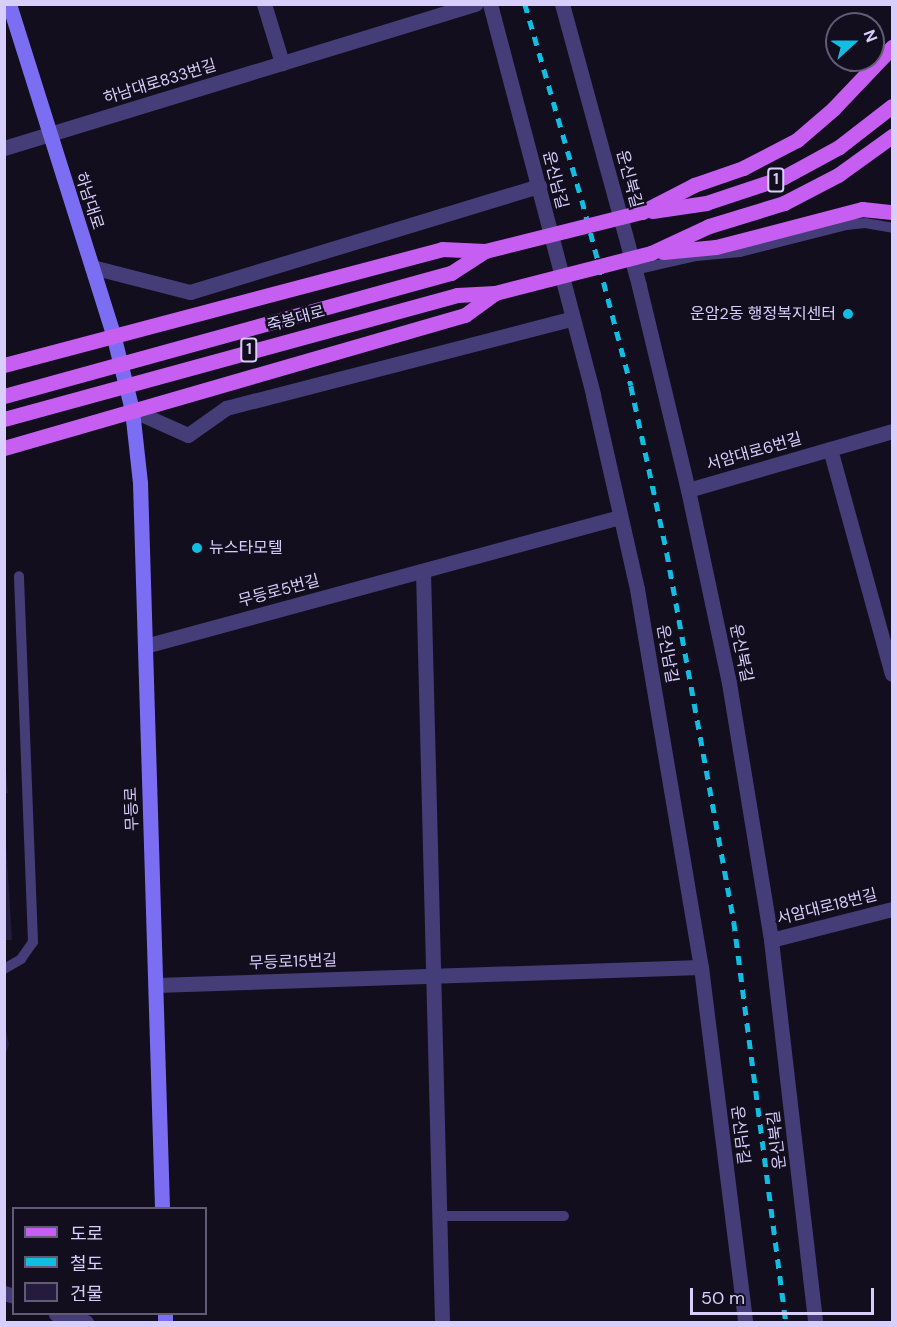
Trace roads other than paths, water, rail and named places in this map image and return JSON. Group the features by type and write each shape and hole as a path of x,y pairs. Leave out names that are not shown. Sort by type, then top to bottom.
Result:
{"main road":[{"path":"642,212 694,185 743,168 797,140 833,109 892,47"},
{"name":"1","path":"485,251 642,212 706,203 784,177 839,147 892,106"},
{"name":"1","path":"495,293 651,253 709,226 784,203 838,175 892,136"},
{"path":"651,253 716,247 862,209 892,212"},
{"path":"4,364 442,249 485,251"},
{"name":"죽봉대로","path":"4,396 451,273 485,251"},
{"path":"4,448 209,386 465,315 495,293"},
{"name":"죽봉대로","path":"4,419 457,295 495,293"}],"street":[{"name":"하남대로","path":"9,4 113,334 132,410"},
{"path":"264,4 282,63"},
{"name":"하남대로833번길","path":"4,148 476,4"},
{"name":"운신남길","path":"490,4 539,186 570,319 593,395 639,600 701,967 746,1323"},
{"name":"운신북길","path":"562,4 635,270 688,490 729,683 771,940 815,1323"},
{"path":"92,267 189,292 539,186"},
{"path":"132,410 188,435 226,408 570,319"},
{"name":"무등로","path":"132,410 140,483 162,1207"},
{"name":"서암대로6번길","path":"688,490 892,431"},
{"path":"831,449 892,674"},
{"name":"무등로5번길","path":"145,646 619,517"},
{"path":"423,571 426,793 442,1323"},
{"name":"서암대로18번길","path":"771,940 892,909"},
{"name":"무등로15번길","path":"156,985 701,967"},
{"path":"59,1315 86,1323"}],"lane":[{"path":"635,270 696,256 740,252 846,225 865,223 892,228"},
{"path":"4,969 21,959 33,942 19,576"},
{"path":"439,1216 564,1216"}],"railway":[{"path":"525,4 582,200 631,386 667,553 734,922 786,1322"}],"place":[{"name":"운암2동 행정복지센터","path":"848,314"},
{"name":"뉴스타모텔","path":"197,548"}]}
